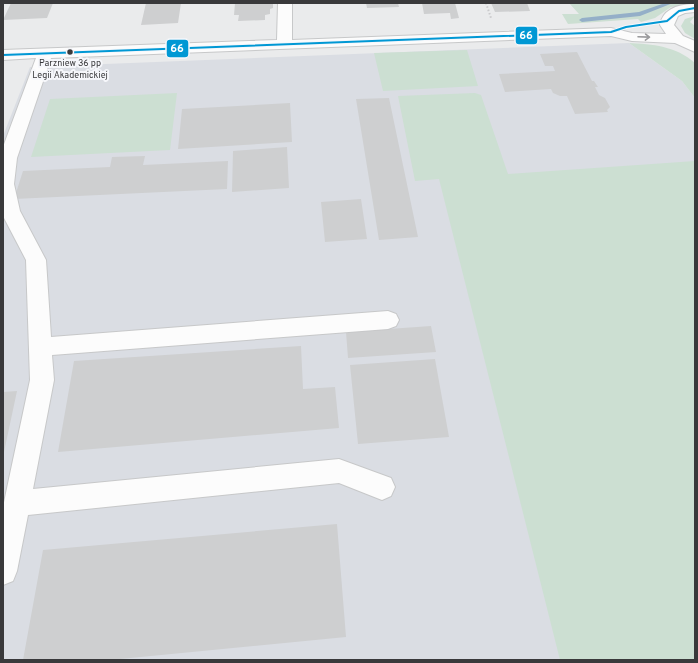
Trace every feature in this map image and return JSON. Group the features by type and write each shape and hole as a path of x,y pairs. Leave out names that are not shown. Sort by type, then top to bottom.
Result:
{"street":[{"path":"284,45 285,3"},
{"path":"611,32 626,27 667,21 673,13 695,8"},
{"path":"667,21 669,30 678,39 695,47"},
{"path":"3,55 611,32 632,37 678,39"},
{"path":"3,571 42,380 36,260 10,211 4,184 8,158 45,54"},
{"path":"40,347 388,320"},
{"path":"17,502 339,471 382,486"}],"shaded area":[{"path":"629,43 682,81 695,98 695,660 3,660 3,136 30,67"}],"green space":[{"path":"569,3 695,4 671,7 655,18 641,22 638,19 568,24 562,14 579,14"},
{"path":"695,16 690,22 695,26 695,39 685,33 681,26 685,19"},
{"path":"629,43 664,47 672,49 688,57 695,63 695,98 682,81"},
{"path":"467,50 478,86 383,91 374,53"},
{"path":"177,93 170,150 31,157 50,99"},
{"path":"475,93 481,95 508,174 695,161 695,660 560,660 439,179 415,181 398,96"}],"building":[{"path":"11,3 53,3 47,18 3,20"},
{"path":"146,3 181,3 178,23 141,25"},
{"path":"235,3 273,3 273,8 270,9 270,14 265,15 265,20 238,21 239,15 234,15"},
{"path":"366,3 398,3 399,7 367,8"},
{"path":"422,3 455,3 459,18 451,19 450,13 424,14"},
{"path":"491,3 527,3 530,11 495,12"},
{"path":"577,52 592,81 594,81 598,87 595,87 599,95 605,98 610,107 607,110 608,112 575,114 567,96 560,96 553,93 551,89 505,92 499,74 555,71 553,66 545,66 540,54"},
{"path":"389,98 418,237 379,240 356,99"},
{"path":"290,103 292,142 178,149 182,109"},
{"path":"287,147 289,188 232,192 233,151"},
{"path":"145,156 143,165 228,161 227,189 14,199 23,171 110,167 112,157"},
{"path":"361,199 367,239 325,242 321,202"},
{"path":"431,326 436,352 348,358 346,332"},
{"path":"301,346 303,389 335,387 339,428 58,452 74,361"},
{"path":"435,359 449,437 358,444 350,365"},
{"path":"17,391 4,452 3,452 3,392"},
{"path":"337,524 346,637 110,660 23,660 43,550"}],"waterway":[{"path":"582,20 640,14 670,3"}],"transit line":[{"name":"66","path":"3,55 611,32 626,27 667,21 679,11 695,8"}],"place":[{"name":"Parzniew 36 pp Legii Akademickiej","path":"70,52"}]}
